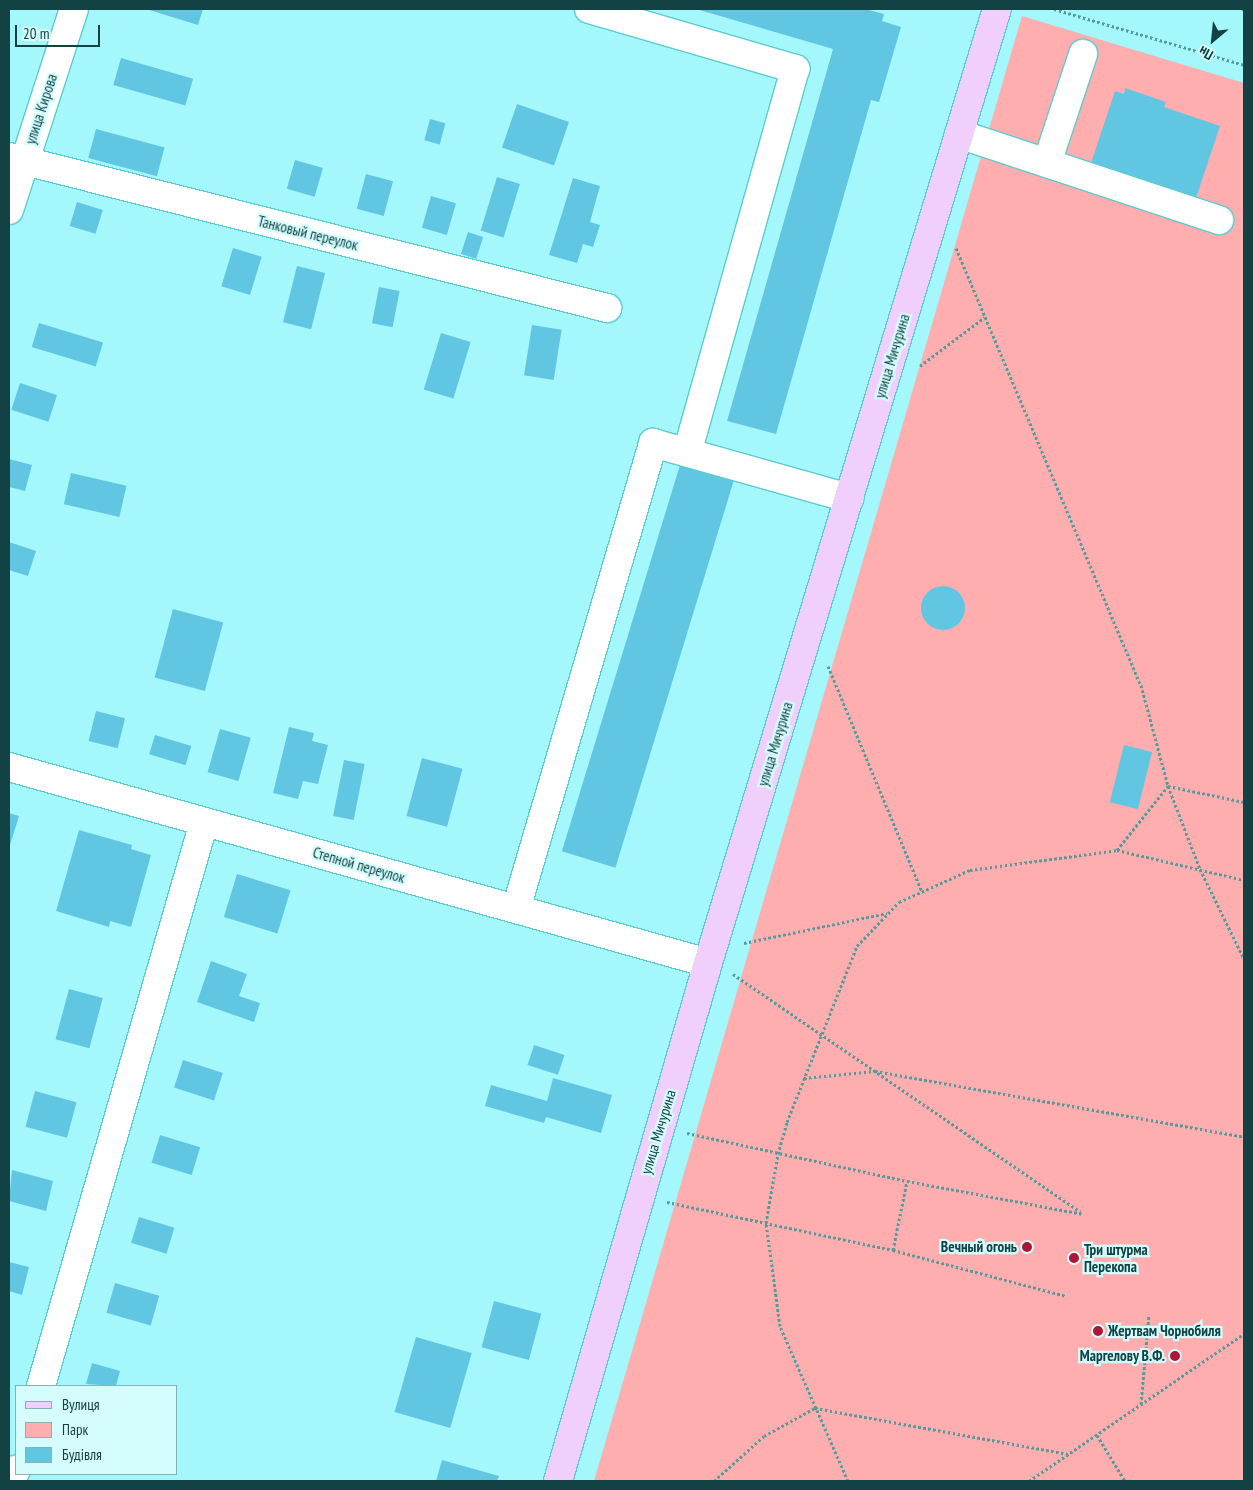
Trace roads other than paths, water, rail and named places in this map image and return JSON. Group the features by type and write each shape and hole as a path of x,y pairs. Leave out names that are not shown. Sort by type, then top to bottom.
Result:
{"main road":[{"name":"улица Мичурина","path":"558,1481 660,1127 721,968 849,498 997,9"}],"street":[{"name":"улица Кирова","path":"9,210 17,159 74,9"},
{"path":"589,9 795,69 686,452"},
{"path":"1047,163 1083,54"},
{"path":"959,134 1219,220"},
{"name":"Танковый переулок","path":"17,159 607,308"},
{"path":"516,909 653,443 849,498"},
{"name":"Степной переулок","path":"9,767 721,968"},
{"path":"41,1385 204,822"}],"place":[{"name":"Вечный огонь","path":"1027,1247"},
{"name":"Три штурма Перекопа","path":"1074,1258"},
{"name":"Жертвам Чорнобиля","path":"1098,1331"},
{"name":"Маргелову В.Ф.","path":"1175,1356"}]}
